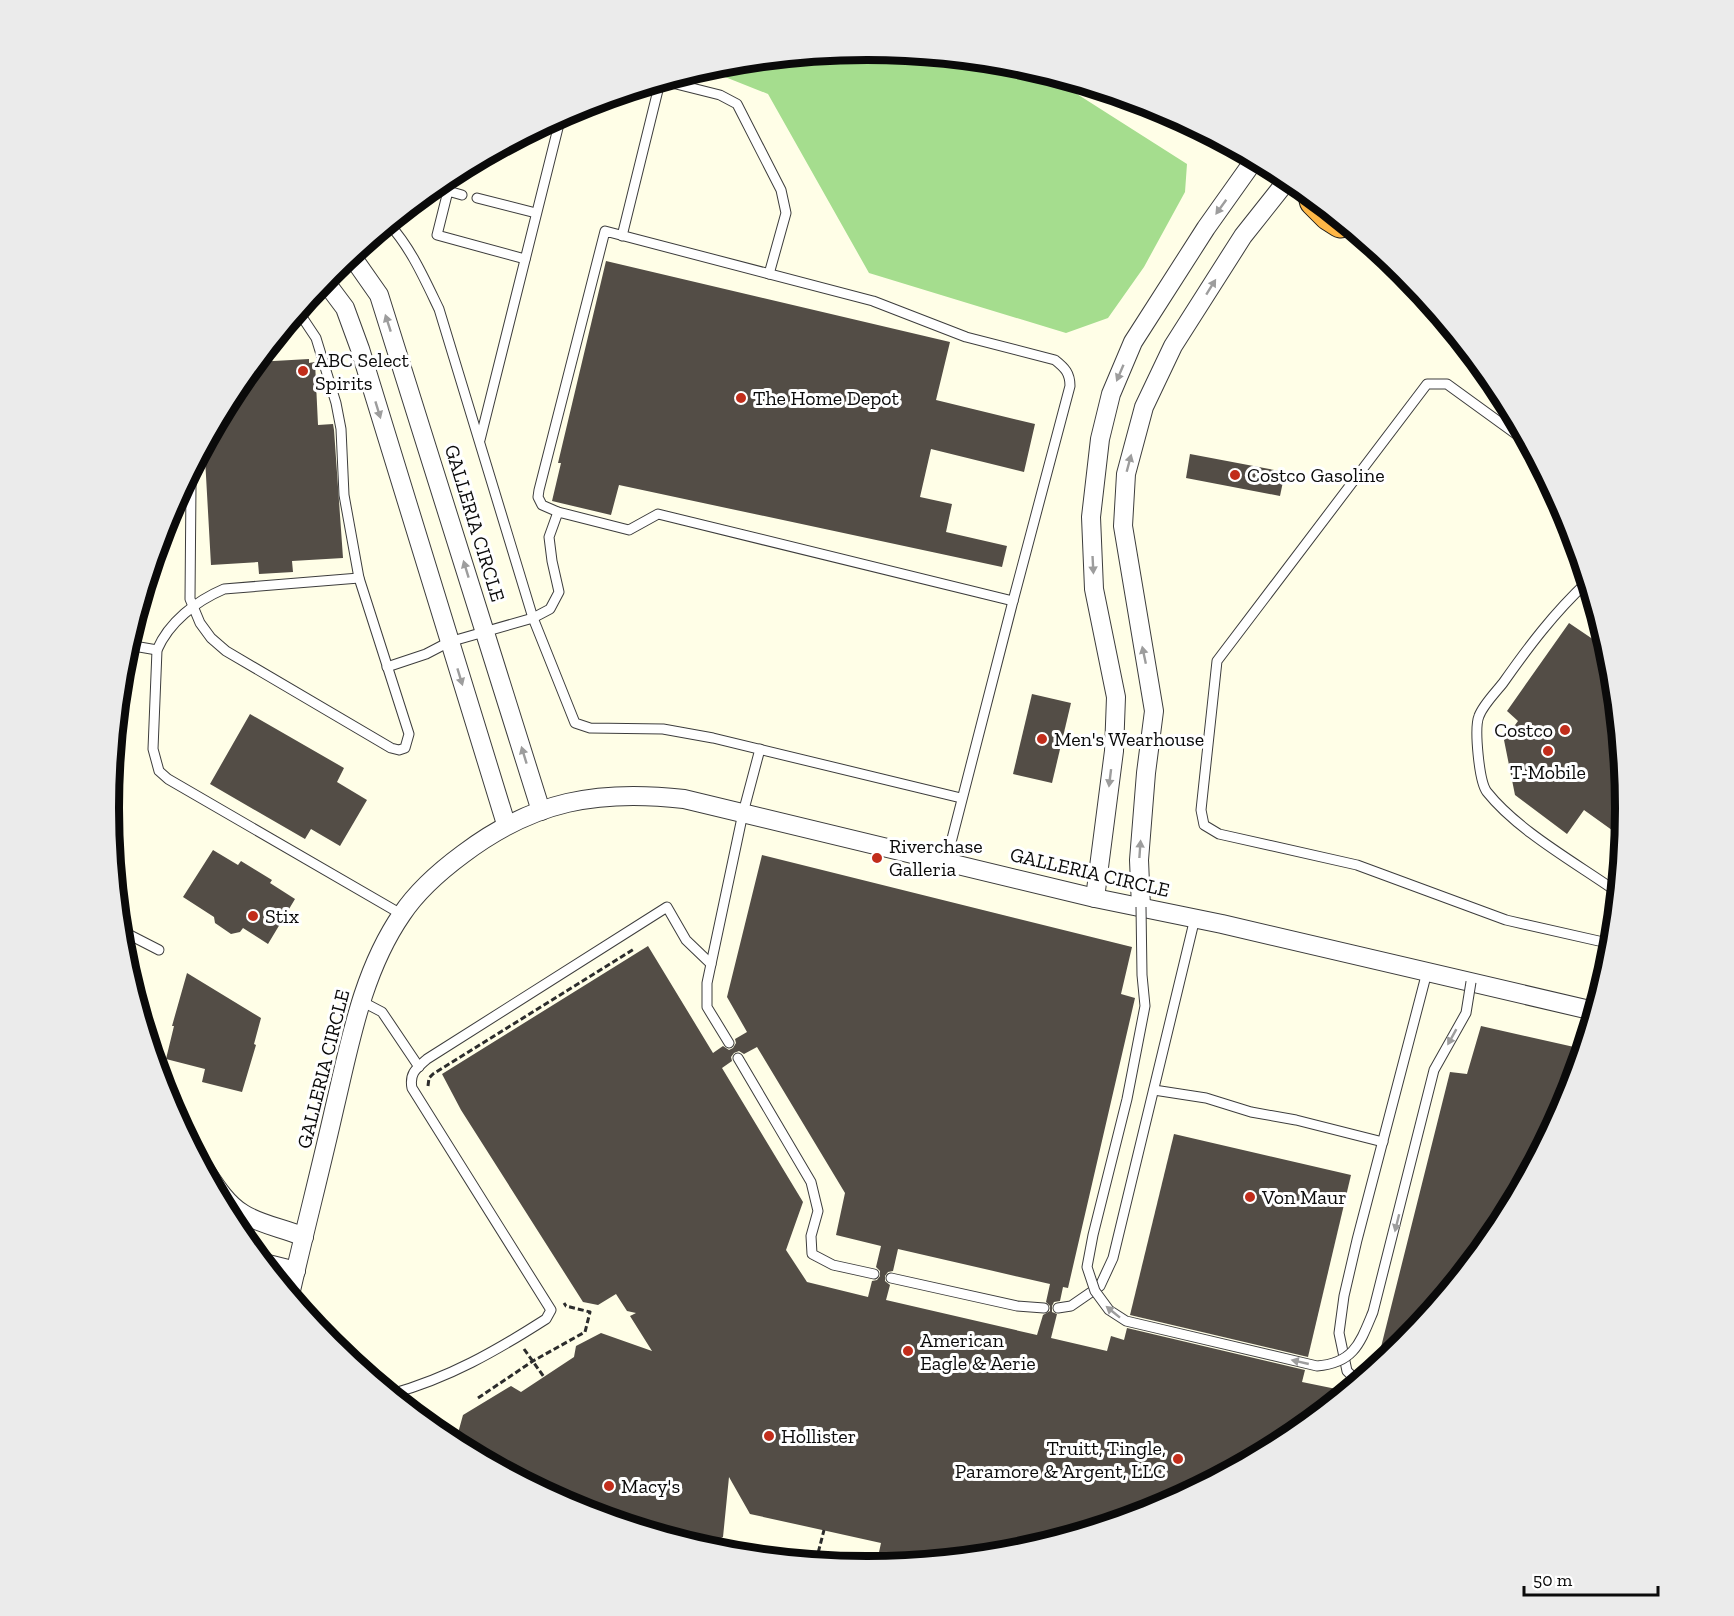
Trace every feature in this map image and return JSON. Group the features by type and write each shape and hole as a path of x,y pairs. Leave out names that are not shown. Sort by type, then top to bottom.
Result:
{"street":[{"path":"1095,898 1114,751 1116,697 1094,589 1091,517 1100,439 1111,394 1133,342 1206,228 1250,166"},
{"path":"1141,907 1139,860 1154,711 1123,526 1126,474 1144,406 1173,346 1243,236 1283,186"},
{"name":"GALLERIA CIRCLE","path":"356,262 379,295 541,811"},
{"path":"330,288 345,308 360,349 506,824"},
{"name":"GALLERIA CIRCLE","path":"292,1286 361,1001 379,955 402,914 442,869 506,824 555,805 600,796 628,795 684,799 1095,898 1195,918 1588,1009"},
{"path":"235,1207 241,1213 261,1222 304,1237"},
{"path":"277,1266 296,1271"}],"lane":[{"path":"676,84 720,95 737,104 781,190 786,213 769,274"},
{"path":"622,236 660,89"},
{"path":"479,441 558,127"},
{"path":"462,195 448,191 437,235 525,259"},
{"path":"477,198 536,213"},
{"path":"394,230 418,266 439,309 533,618 575,723 590,728 665,729 962,798"},
{"path":"946,862 1012,601 1070,386 1070,376 1065,368 1055,360 966,337 873,301 605,231 539,489 538,497 542,505 558,512 629,530 658,514 1012,601"},
{"path":"191,488 189,589 192,607 211,638 226,651 391,748 399,750 405,748 409,734 359,578 344,495 341,429 336,403 316,338 303,318"},
{"path":"1514,433 1447,384 1427,384 1217,661 1202,798 1202,819 1204,825 1219,834 1357,865 1506,920 1603,942"},
{"path":"387,668 426,654 449,642 533,618 550,609 559,592 549,537 558,512"},
{"path":"359,578 224,589 205,597 192,607 163,636 157,650 153,749 159,771 168,779 402,914"},
{"path":"1581,588 1546,624 1478,717 1477,736 1486,790 1505,810 1543,841 1611,888"},
{"path":"137,646 157,650"},
{"path":"729,1043 707,1007 707,983 759,749"},
{"path":"400,1391 444,1376 482,1359 546,1319 551,1310 412,1088 410,1079 413,1072 435,1054 667,907 686,940 711,964"},
{"path":"1141,907 1145,1006 1127,1099 1087,1267 1095,1291 1109,1310 1126,1321 1317,1366 1333,1365 1348,1356 1360,1344 1373,1312 1434,1070 1466,1013 1471,982"},
{"path":"1058,1308 1071,1306 1100,1286 1113,1258 1195,918"},
{"path":"130,935 159,950"},
{"path":"1352,1376 1347,1371 1339,1333 1344,1296 1428,972"},
{"path":"361,1001 382,1011 419,1067"},
{"path":"738,1058 811,1182 818,1211 811,1236 812,1254 833,1265 874,1274"},
{"path":"1154,1090 1206,1098 1251,1112 1296,1120 1383,1142"},
{"path":"891,1278 1017,1306 1044,1308"}],"path":[{"path":"429,1090 429,1078 433,1074 634,949"},
{"path":"478,1398 533,1361 585,1332 590,1312 566,1306 559,1296"},
{"path":"517,1338 544,1377"},
{"path":"818,1554 824,1530"}],"green space":[{"path":"867,60 965,66 1061,85 1187,164 1185,192 1144,267 1108,318 1066,333 869,273 768,94 719,74 769,66"}],"building":[{"name":"The Home Depot","path":"606,261 950,342 936,400 1035,424 1024,472 931,449 920,497 952,504 946,532 1007,546 1002,567 619,485 611,515 552,501 561,463 558,463"},
{"path":"309,359 309,363 315,362 318,425 333,424 334,430 343,558 292,561 293,572 259,574 258,562 211,565 205,460 245,392 268,361"},
{"name":"Costco Gasoline","path":"1190,454 1285,472 1280,496 1186,478"},
{"name":"Costco","path":"1569,623 1596,641 1609,710 1613,759 1614,832 1584,810 1567,834 1515,795 1504,740 1518,721 1507,711"},
{"name":"Men's Wearhouse","path":"1032,694 1071,703 1052,783 1013,774"},
{"path":"250,714 344,768 337,782 367,800 340,846 311,829 305,839 210,784"},
{"path":"213,850 238,865 241,861 272,880 270,883 295,899 268,944 243,928 240,932 231,934 215,923 214,917 183,897"},
{"path":"762,855 1132,947 1121,994 1135,998 1068,1288 1063,1287 1060,1301 1054,1302 1052,1306 1052,1312 1057,1314 1051,1338 1107,1351 1111,1336 1124,1340 1127,1328 1305,1370 1302,1382 1337,1389 1283,1430 1241,1456 1153,1499 1061,1531 965,1550 916,1554 878,1556 881,1543 750,1514 729,1477 723,1537 716,1541 673,1531 581,1499 536,1479 458,1434 463,1415 511,1386 521,1392 574,1357 576,1346 601,1333 652,1351 630,1316 636,1313 627,1311 616,1294 598,1305 583,1302 461,1110 442,1074 648,946 713,1053 723,1046 729,1050 733,1048 736,1043 735,1039 747,1032 727,997","holes":["757,1047 845,1193 836,1235 881,1246 876,1267 880,1271 880,1276 877,1280 872,1281 868,1297 807,1282 786,1250 803,1202 722,1068 732,1061 731,1057 734,1053 739,1051 744,1054","898,1249 1050,1284 1046,1302 1050,1306 1050,1311 1043,1315 1037,1335 886,1300 890,1285 885,1281 885,1276 888,1272 893,1271"]},
{"path":"187,973 261,1018 254,1044 256,1045 242,1092 202,1082 205,1069 166,1059 174,1026 172,1026"},
{"path":"1481,1026 1575,1047 1538,1139 1489,1224 1429,1301 1380,1352 1450,1072 1467,1074"},
{"path":"1174,1134 1351,1175 1308,1357 1130,1315"}],"place":[{"name":"ABC Select Spirits","path":"303,371"},
{"name":"The Home Depot","path":"741,398"},
{"name":"Costco Gasoline","path":"1235,475"},
{"name":"Costco","path":"1565,730"},
{"name":"Men's Wearhouse","path":"1042,739"},
{"name":"T-Mobile","path":"1548,751"},
{"name":"Riverchase Galleria","path":"877,858"},
{"name":"Stix","path":"253,916"},
{"name":"Von Maur","path":"1250,1197"},
{"name":"American Eagle & Aerie","path":"908,1351"},
{"name":"Hollister","path":"769,1436"},
{"name":"Truitt, Tingle, Paramore & Argent, LLC","path":"1178,1459"},
{"name":"Macy's","path":"609,1486"}]}
